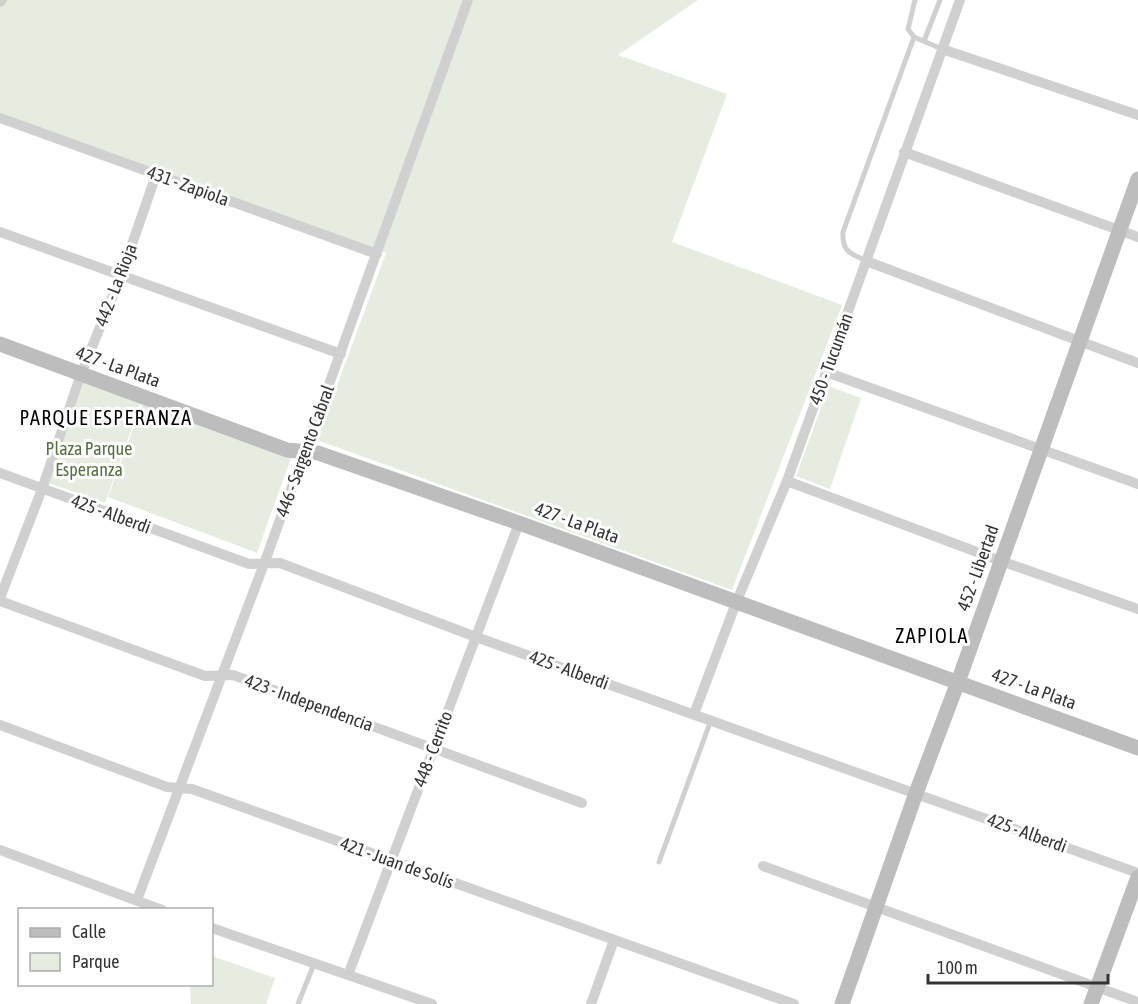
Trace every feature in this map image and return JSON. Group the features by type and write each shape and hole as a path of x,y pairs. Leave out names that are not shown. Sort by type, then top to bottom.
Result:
{"street":[{"name":"446 - Sargento Cabral","path":"137,900 264,564 468,0"},
{"name":"450 - Tucumán","path":"694,714 736,603 787,481 960,0"},
{"path":"942,49 1138,115"},
{"name":"431 - Zapiola","path":"0,118 377,254"},
{"path":"904,152 1138,237"},
{"name":"442 - La Rioja","path":"0,599 42,489 81,374 121,276 156,175"},
{"name":"452 - Libertad","path":"842,1004 1138,179"},
{"path":"0,232 341,354"},
{"path":"866,261 1138,363"},
{"name":"427 - La Plata","path":"0,344 286,450 318,453 519,523 1138,748"},
{"path":"826,372 1138,484"},
{"name":"425 - Alberdi","path":"0,473 249,564 280,563 476,637 916,793 1138,875"},
{"path":"787,481 1001,561 1138,609"},
{"name":"448 - Cerrito","path":"348,975 519,523"},
{"name":"423 - Independencia","path":"0,599 205,676 233,675 582,802"},
{"name":"421 - Juan de Solís","path":"0,725 167,787 192,789 391,862 794,1004"},
{"path":"0,849 159,908"},
{"path":"763,866 1138,1002"},
{"path":"1091,1004 1138,875"},
{"path":"213,928 432,1004"},
{"path":"591,1004 614,939"}],"lane":[{"path":"915,0 908,29 914,37 942,49"},
{"path":"924,41 940,0"},
{"path":"866,261 848,252 843,242 843,232 914,37"},
{"path":"659,862 711,720"},
{"path":"298,1004 314,963"}],"green space":[{"path":"0,0 698,0 618,55 727,94 672,242 842,305 732,590 317,440 386,253 0,115"},
{"name":"Plaza Parque Esperanza","path":"84,382 141,402 105,503 49,483"},
{"path":"829,386 861,398 830,489 796,476"},
{"path":"142,404 291,458 257,553 108,497"},
{"path":"213,956 275,978 266,1004 191,1004 190,986 213,986"}],"district":[{"name":"PARQUE ESPERANZA","path":"106,418"},
{"name":"ZAPIOLA","path":"932,636"}]}
